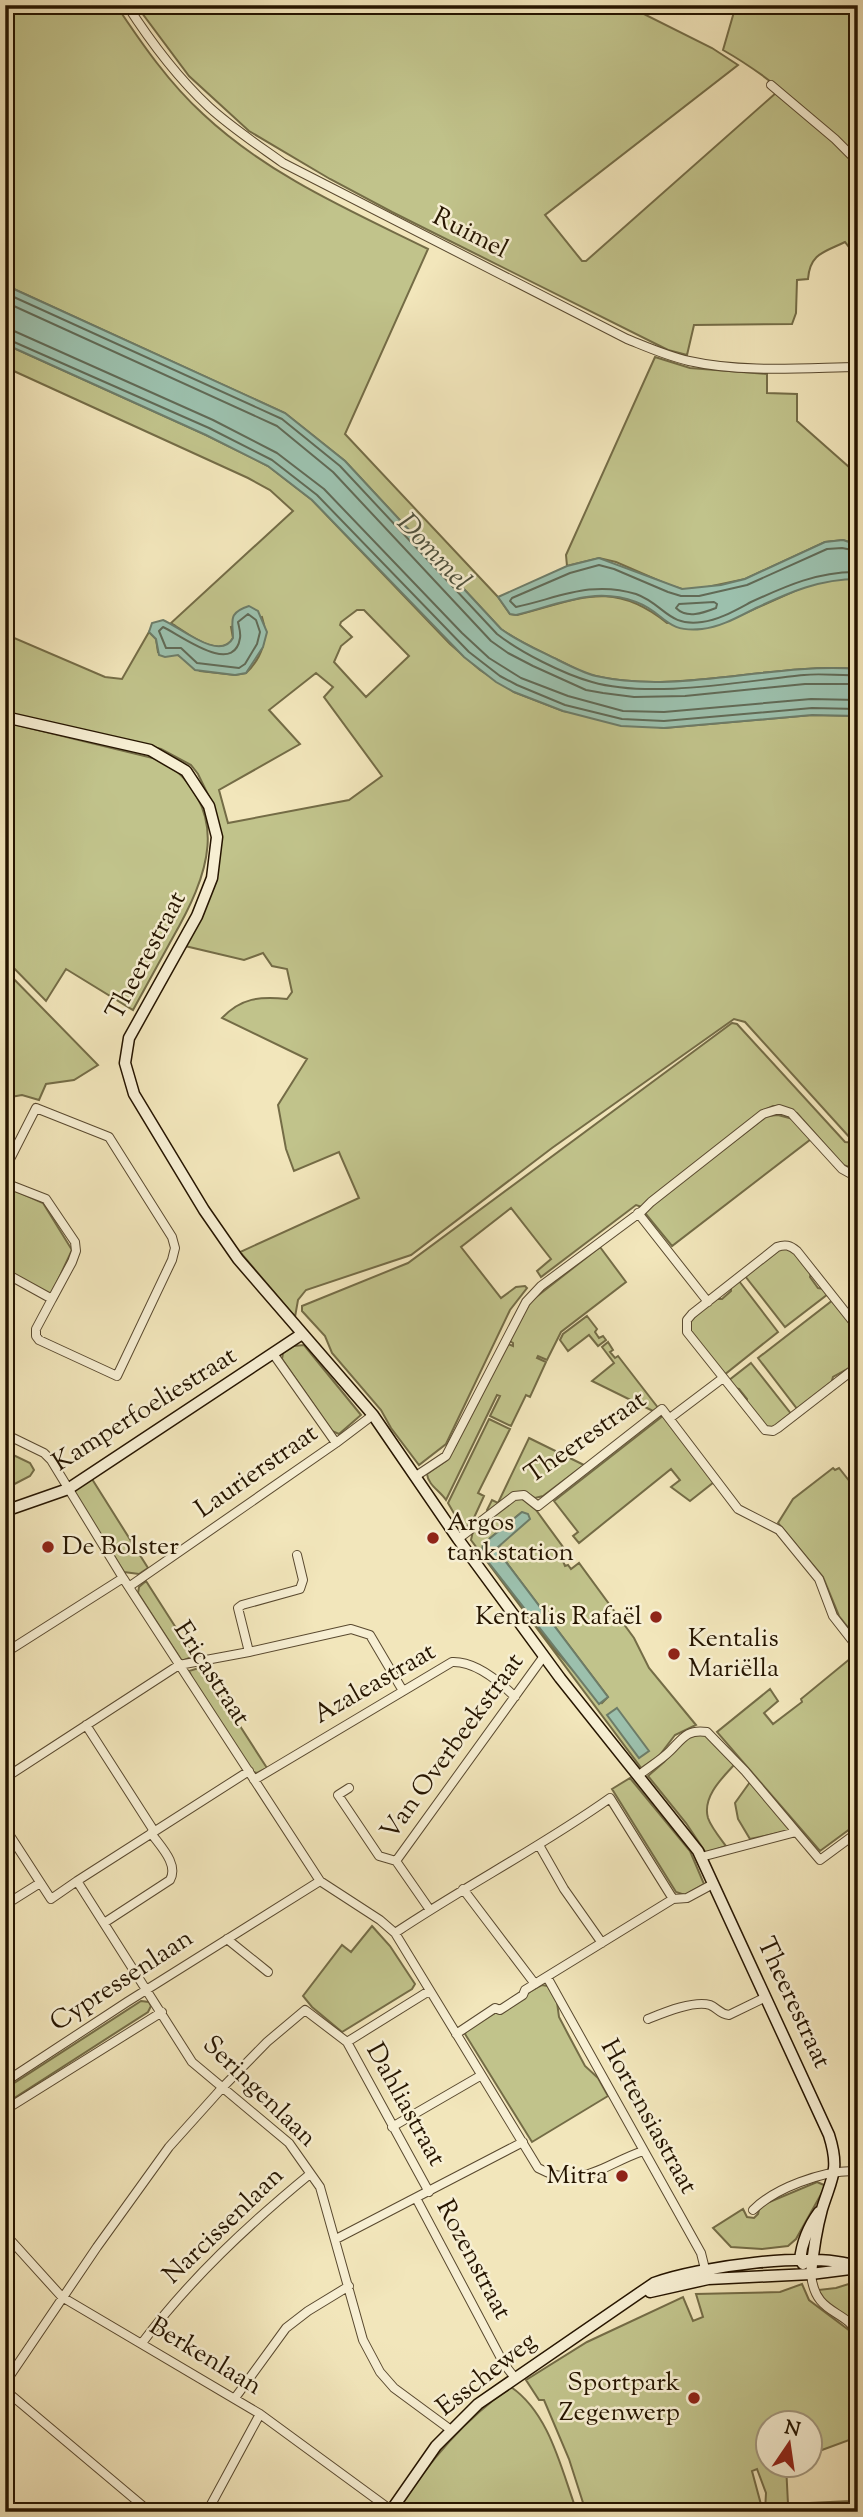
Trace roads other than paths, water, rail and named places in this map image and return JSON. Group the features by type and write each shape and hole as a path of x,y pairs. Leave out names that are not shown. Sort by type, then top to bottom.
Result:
{"main road":[{"name":"Theerestraat","path":"5,717 150,750 186,771 209,806 217,837 212,878 197,916 129,1038 126,1070 134,1094 204,1210 238,1259 373,1415 458,1539 544,1656 701,1857 834,2151 835,2171 814,2242 811,2274"},
{"name":"Kamperfoeliestraat","path":"5,1511 68,1489 302,1334"},
{"name":"Theerestraat","path":"800,2260 809,2227 823,2207"},
{"name":"Esscheweg","path":"391,2511 420,2466 478,2404 634,2297 665,2279 800,2260 847,2263 858,2267"},
{"path":"800,2260 811,2274"},
{"name":"Esscheweg","path":"707,2274 811,2274 858,2267"}],"street":[{"name":"Ruimel","path":"127,5 156,47 207,104 231,126 283,163 627,339 658,352 711,365 858,368"},
{"path":"771,85 858,162"},
{"path":"5,1169 36,1108 109,1137 172,1237 175,1248 172,1260 117,1376 36,1336 36,1329 72,1262 76,1251 75,1242 46,1199 5,1183"},
{"path":"416,1476 446,1456 526,1302 541,1286 763,1114 773,1110 785,1110 794,1115 842,1169 858,1174"},
{"path":"638,1213 708,1302"},
{"path":"858,1328 797,1251 784,1244 692,1314 686,1326 687,1332 765,1430 773,1431 858,1366"},
{"path":"5,1273 52,1299"},
{"path":"274,1355 336,1443"},
{"name":"Theerestraat","path":"670,1418 723,1378"},
{"name":"Theerestraat","path":"458,1539 514,1496 524,1495 538,1506 662,1409 738,1509 779,1530 819,1579 833,1616 858,1648"},
{"name":"Laurierstraat","path":"130,1586 373,1415"},
{"name":"Ericastraat","path":"5,1434 44,1453 51,1460 123,1578 320,1881"},
{"path":"249,1652 238,1608 300,1589 303,1580 297,1555"},
{"path":"5,1653 123,1578"},
{"path":"5,1779 180,1665 351,1629 370,1635 403,1691"},
{"name":"Van Overbeekstraat","path":"396,1861 544,1656"},
{"name":"Azaleastraat","path":"254,1780 452,1661 463,1661 476,1667 515,1697"},
{"path":"86,1725 153,1832 173,1866 174,1873 170,1880 104,1923"},
{"path":"639,1775 669,1752 682,1736 691,1732 707,1732 745,1771 820,1860 858,1832"},
{"path":"5,1828 51,1899 249,1771"},
{"name":"Van Overbeekstraat","path":"349,1788 338,1795 344,1805 379,1856 396,1861 430,1910"},
{"path":"395,1933 610,1798 673,1899"},
{"path":"701,1857 796,1832"},
{"path":"539,1845 564,1889 602,1942"},
{"name":"Seringenlaan","path":"77,1881 192,2062 289,2143 320,2187 363,2340 380,2372 394,2388 451,2430"},
{"path":"320,1881 380,1920 395,1933 538,2168 554,2176 577,2179 643,2151"},
{"name":"Cypressenlaan","path":"5,2082 320,1881"},
{"path":"5,1905 40,1883"},
{"path":"456,2034 495,2008 500,2010 534,1984 673,1899 687,1898 713,1884"},
{"path":"463,1889 534,1984"},
{"name":"Cypressenlaan","path":"227,1939 268,1972"},
{"name":"Hortensiastraat","path":"547,1977 701,2253 707,2274"},
{"path":"347,2042 429,1991"},
{"path":"648,2019 672,2009 705,2004 729,2015 766,1997"},
{"name":"Dahliastraat","path":"222,2088 298,2014 305,2010 311,2013 347,2042 429,2192"},
{"path":"5,2110 162,2012"},
{"path":"392,2127 480,2076"},
{"path":"7,2376 153,2168 222,2088"},
{"path":"336,2239 523,2142"},
{"path":"753,2210 762,2201 807,2180 835,2171 853,2171 858,2180"},
{"name":"Narcissenlaan","path":"142,2343 197,2275 267,2209 310,2174"},
{"name":"Rozenstraat","path":"416,2198 515,2378"},
{"name":"Berkenlaan","path":"5,2234 62,2297 260,2414 391,2511"},
{"path":"811,2274 814,2291 822,2305 855,2328 858,2334"},
{"path":"235,2398 286,2328 349,2286"},
{"path":"5,2390 150,2512"},
{"path":"207,2512 260,2414"}],"water":[{"path":"5,285 285,413 345,461 501,629 529,646 586,673 628,681 693,680 825,668 858,669 858,716 812,715 664,728 621,726 563,711 514,692 496,682 464,657 312,500 268,466 5,344"},
{"path":"843,540 858,545 858,579 831,581 793,592 709,628 680,628 646,606 620,598 590,596 516,615 510,614 498,597 567,566 599,558 682,589 721,585 745,579 825,542"},
{"path":"249,606 258,611 267,632 263,647 246,673 235,675 195,670 178,655 159,655 156,639 149,632 152,623 163,620 199,641 219,646 227,644 233,638 234,615"},
{"path":"522,1512 528,1514 530,1519 497,1550 608,1697 599,1704 482,1554 483,1544"},
{"path":"617,1708 649,1751 639,1758 607,1715"}],"place":[{"name":"Argos tankstation","path":"433,1538"},
{"name":"De Bolster","path":"48,1547"},
{"name":"Kentalis Rafaël","path":"656,1617"},
{"name":"Kentalis Mariëlla","path":"674,1654"},
{"name":"Mitra","path":"622,2176"},
{"name":"Sportpark Zegenwerp","path":"694,2398"}],"water label":[{"name":"Dommel","path":"433,553"}]}
